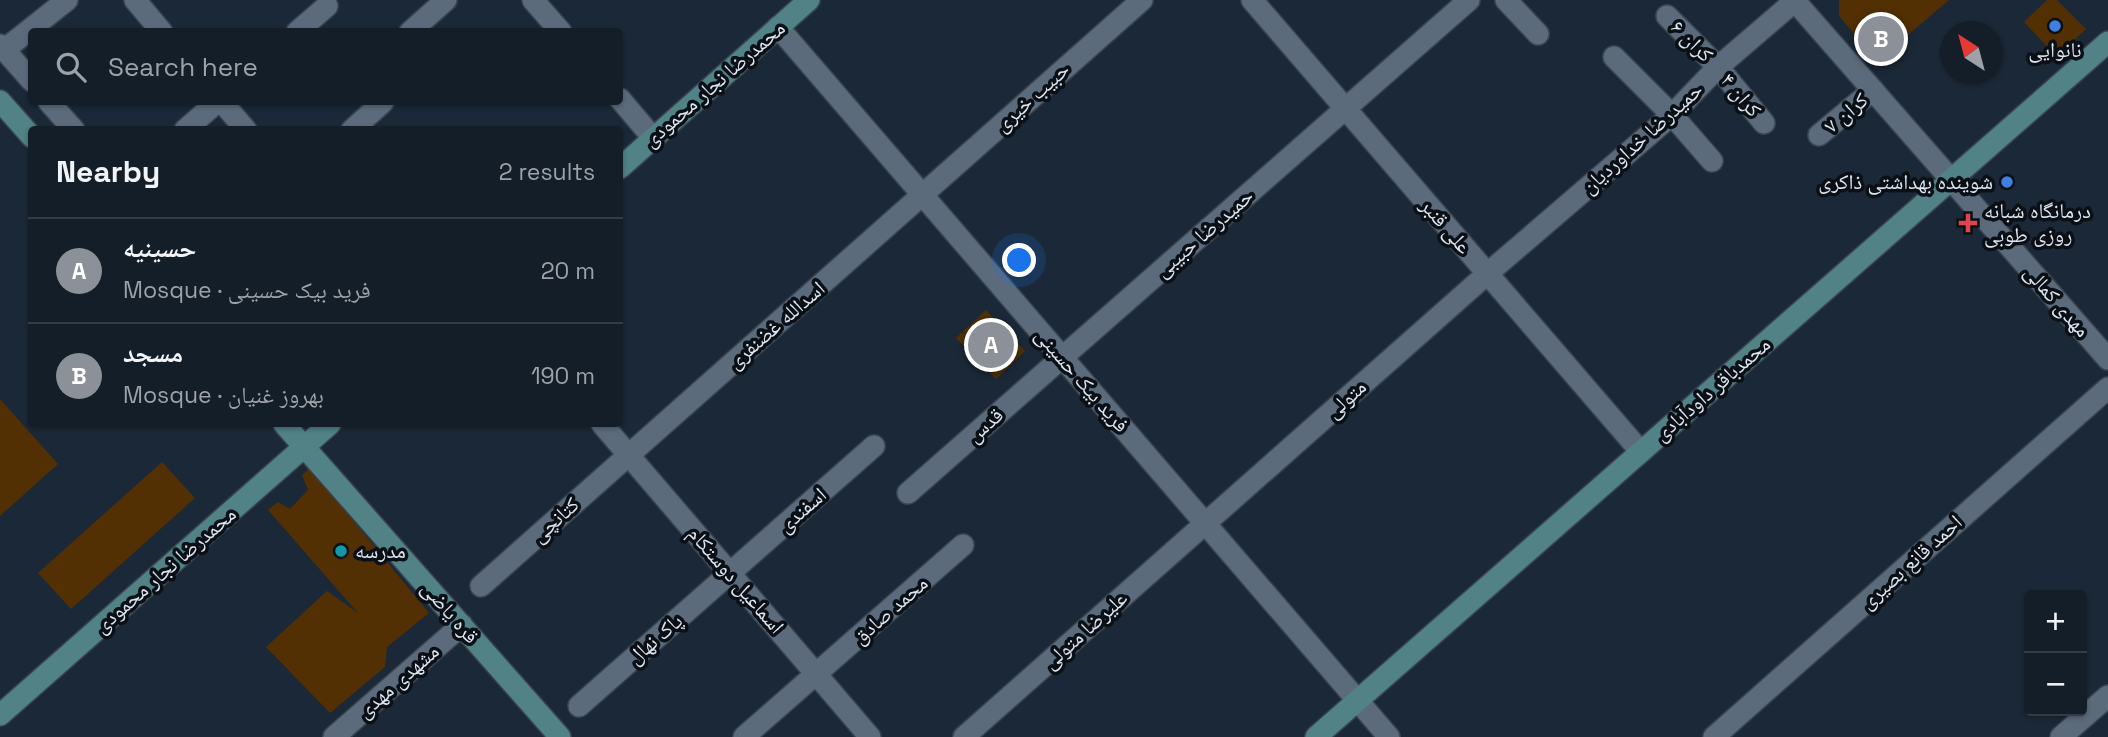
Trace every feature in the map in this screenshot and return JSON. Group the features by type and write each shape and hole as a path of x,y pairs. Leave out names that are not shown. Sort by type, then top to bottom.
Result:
{"street":[{"path":"28,76 2,47 66,0"},
{"path":"135,0 159,28"},
{"path":"414,28 446,0"},
{"path":"533,0 558,28"},
{"name":"محمدرضا نجار محمودی","path":"623,165 809,0"},
{"name":"حبیب خیری","path":"922,195 1142,0"},
{"name":"علی قنبر","path":"1252,0 1641,452"},
{"name":"حمیدرضا حبیبی","path":"1062,358 1469,0"},
{"path":"1506,0 1538,34"},
{"name":"حمیدرضا خداوردیان","path":"1487,274 1672,115 1718,67 1795,0"},
{"name":"مهدی کمالی","path":"1795,0 2107,355"},
{"path":"302,28 327,6"},
{"name":"کران ۶","path":"1667,16 1718,67"},
{"name":"فرید بیک حسینی","path":"778,27 1389,737"},
{"name":"محمدباقر داودآبادی","path":"1316,737 2108,42"},
{"path":"1614,57 1712,160"},
{"name":"کران ۴","path":"1718,67 1764,123"},
{"name":"کران ۷","path":"1819,135 1873,90"},
{"path":"0,101 28,132"},
{"path":"623,103 653,138"},
{"path":"52,105 70,126"},
{"path":"189,126 213,105"},
{"path":"225,105 243,126"},
{"path":"356,126 380,105"},
{"name":"اسدالله غضنفری","path":"629,454 922,195"},
{"name":"متولی","path":"1205,523 1487,274"},
{"name":"قدس","path":"908,493 1062,358"},
{"name":"احمد قانع بصیری","path":"1714,737 2108,388"},
{"name":"قره یاضی","path":"287,427 560,737"},
{"name":"محمدرضا نجار محمودی","path":"0,716 326,427"},
{"name":"اسماعیل دوستکام","path":"605,427 870,737"},
{"name":"اسفندی","path":"730,573 874,446"},
{"name":"کتانچی","path":"481,586 629,454"},
{"name":"علیرضا متولی","path":"964,737 1205,523"},
{"name":"محمد صادق","path":"744,737 963,545"},
{"name":"پاک نهال","path":"579,706 730,573"},
{"name":"مشهدی مهدی","path":"334,737 462,625"},
{"path":"2061,737 2108,695"}],"building":[{"path":"1839,0 1949,0 1877,61 1839,16"},
{"name":"نانوایی","path":"2047,0 2057,0 2086,29 2057,57 2024,22"},
{"path":"986,310 1025,351 996,379 956,338"},
{"path":"0,399 58,464 0,516"},
{"path":"162,462 195,498 71,609 38,573"},
{"name":"مدرسه","path":"310,468 429,613 387,647 385,667 330,713 266,647 327,591 358,613 268,510 278,502 290,509 308,490 302,475"}],"place":[{"name":"نانوایی","path":"2055,26"},
{"name":"مسجد","path":"1881,39"},
{"name":"شوینده بهداشتی ذاکری","path":"2007,182"},
{"name":"درمانگاه شبانه روزی طوبی","path":"1968,223"},
{"name":"حسینیه","path":"991,345"},
{"name":"مدرسه","path":"341,551"}]}
